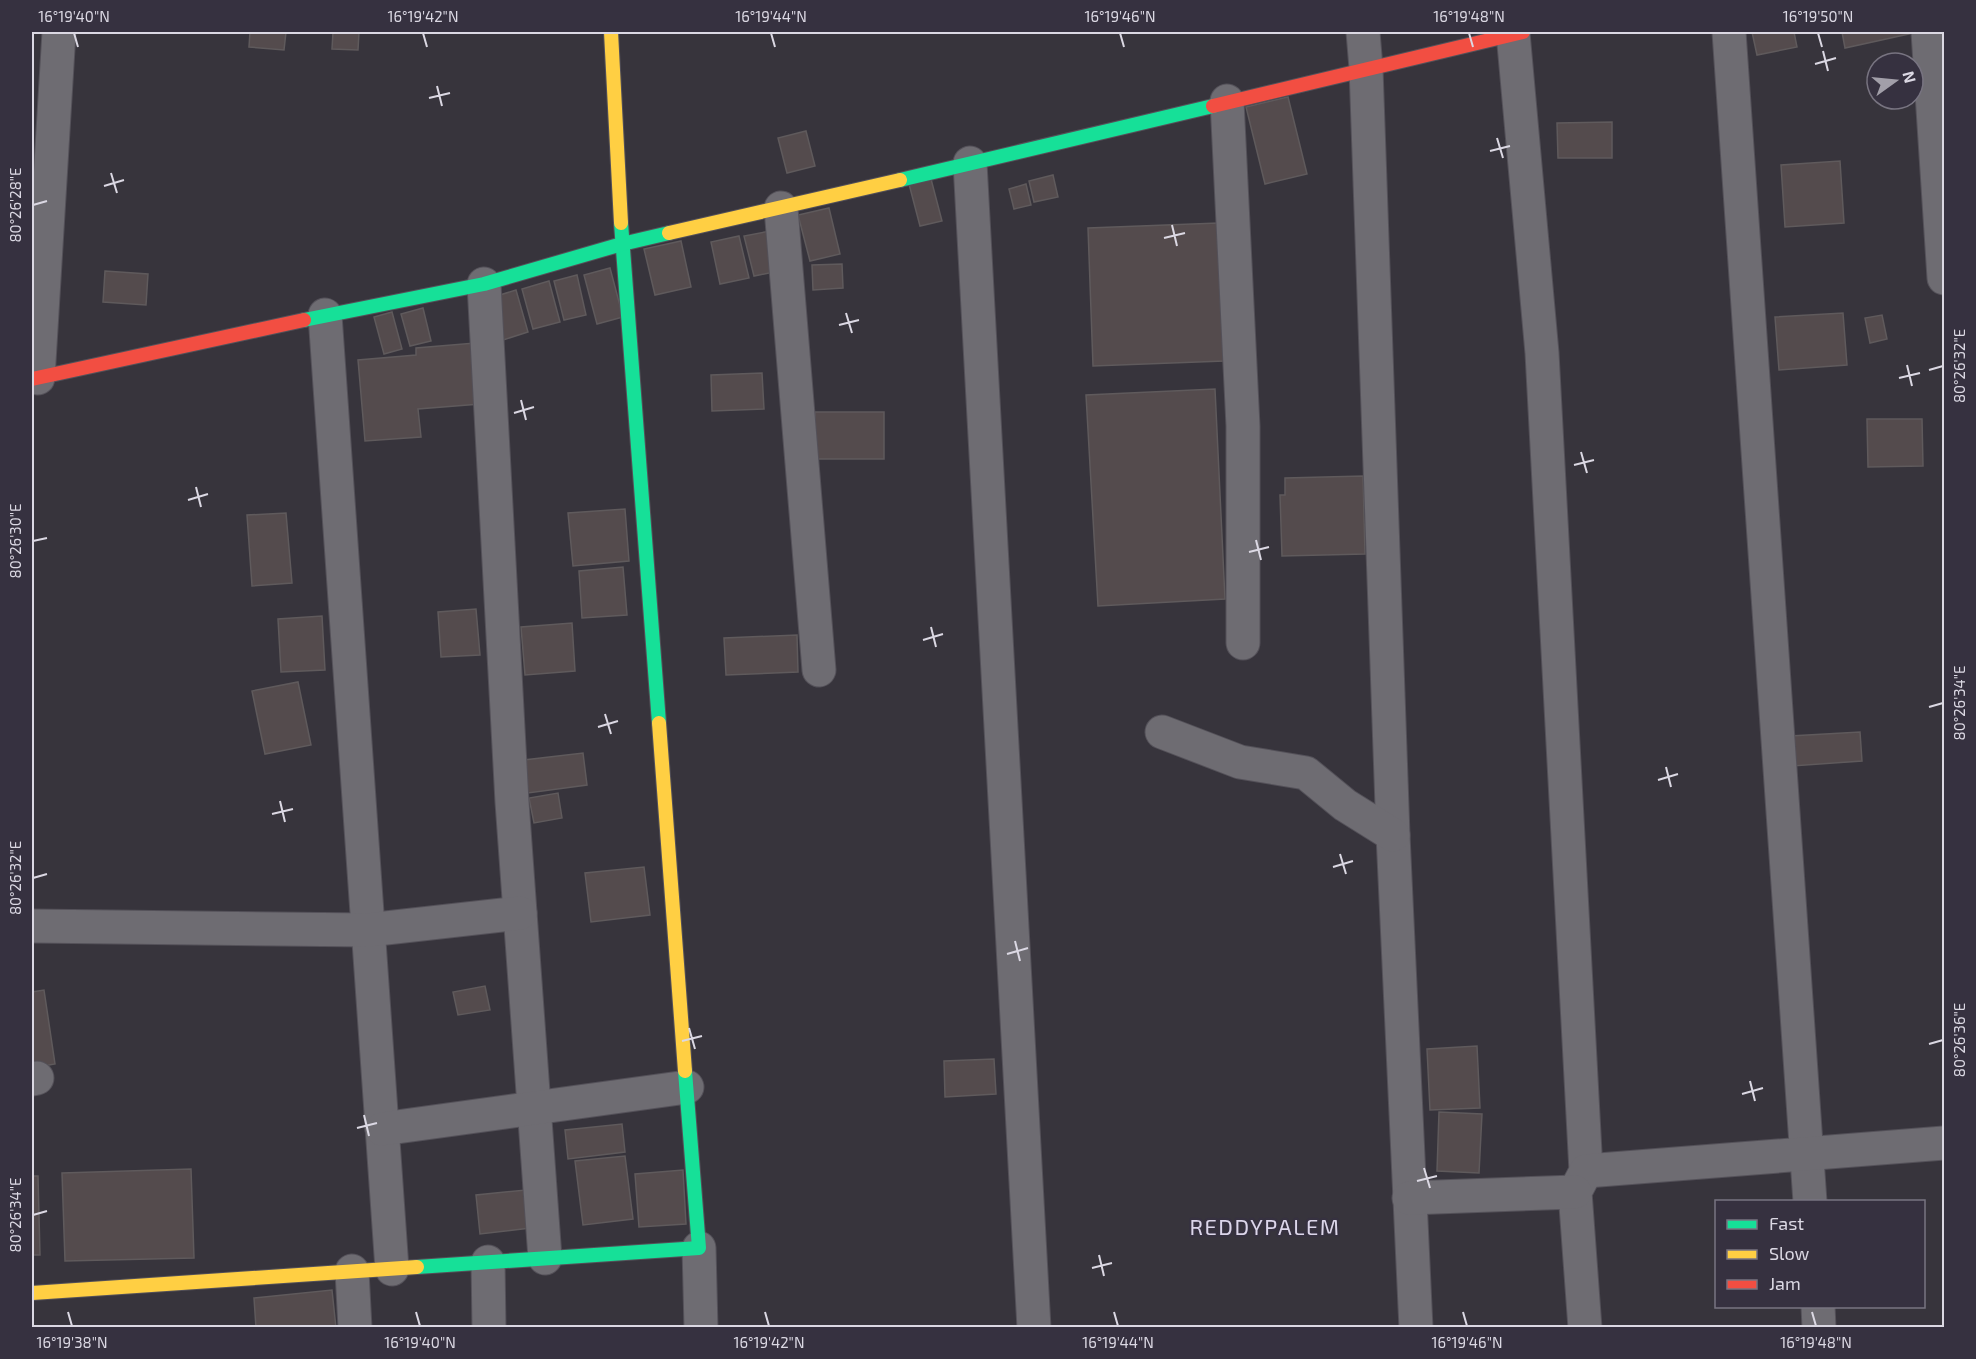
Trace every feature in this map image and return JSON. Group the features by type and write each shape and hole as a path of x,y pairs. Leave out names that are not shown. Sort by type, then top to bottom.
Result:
{"street":[{"path":"59,32 41,154 35,379 325,315 484,284 622,244 1518,32 1542,353 1586,1328"},
{"path":"611,32 622,244 699,1248 701,1328"},
{"path":"1363,32 1393,835 1416,1328"},
{"path":"1729,32 1810,1200"},
{"path":"1928,32 1944,278"},
{"path":"1227,101 1244,426 1243,644"},
{"path":"970,163 1034,1328"},
{"path":"781,208 819,670"},
{"path":"484,284 511,790 545,1258"},
{"path":"325,315 392,1269"},
{"path":"1162,732 1240,762 1306,773 1345,805 1393,835"},
{"path":"32,926 368,930 520,913"},
{"path":"382,1130 687,1087"},
{"path":"1409,1198 1580,1182 1806,1154 1944,1143"},
{"path":"32,1293 699,1248"},
{"path":"488,1262 489,1328"},
{"path":"352,1271 355,1328"},
{"path":"1818,1308 1819,1328"}],"building":[{"path":"250,32 286,32 284,50 249,47"},
{"path":"333,32 359,32 358,50 332,49"},
{"path":"1752,32 1794,32 1797,47 1757,55"},
{"path":"1842,32 1918,32 1845,48"},
{"path":"1288,97 1307,174 1265,184 1246,107"},
{"path":"1612,122 1612,158 1558,158 1557,123"},
{"path":"806,131 815,166 787,173 778,138"},
{"path":"1840,161 1844,223 1785,227 1781,165"},
{"path":"1053,175 1058,197 1034,202 1029,181"},
{"path":"931,179 942,221 920,226 909,184"},
{"path":"1026,184 1031,205 1014,209 1009,189"},
{"path":"829,208 840,254 810,261 798,215"},
{"path":"1218,223 1224,361 1093,366 1088,228"},
{"path":"770,231 779,271 754,276 744,236"},
{"path":"739,236 749,278 720,284 711,242"},
{"path":"681,241 691,287 655,295 644,249"},
{"path":"842,264 843,288 813,290 812,265"},
{"path":"610,268 623,317 597,324 584,275"},
{"path":"105,271 148,274 146,305 103,302"},
{"path":"577,275 586,315 564,320 554,281"},
{"path":"549,281 560,322 533,329 522,289"},
{"path":"516,290 528,332 503,340 490,298"},
{"path":"423,308 431,341 410,346 401,314"},
{"path":"392,312 402,349 384,354 374,317"},
{"path":"1843,313 1847,365 1779,370 1775,317"},
{"path":"1882,315 1887,339 1870,343 1865,318"},
{"path":"475,343 480,404 418,409 421,437 365,441 358,360 416,355 416,348"},
{"path":"762,373 764,409 712,411 711,375"},
{"path":"1215,389 1225,599 1098,606 1086,395"},
{"path":"815,412 884,412 884,459 815,459"},
{"path":"1867,419 1922,419 1923,466 1868,467"},
{"path":"1363,476 1365,554 1282,556 1280,495 1285,495 1285,478"},
{"path":"625,509 629,561 573,566 568,513"},
{"path":"286,513 292,583 252,586 247,515"},
{"path":"623,567 627,615 582,618 579,571"},
{"path":"476,609 480,655 441,657 438,612"},
{"path":"322,616 325,670 281,672 278,619"},
{"path":"572,623 575,671 525,675 521,627"},
{"path":"797,635 798,672 726,675 724,638"},
{"path":"298,682 311,745 265,754 252,691"},
{"path":"1860,732 1862,761 1792,766 1790,736"},
{"path":"583,753 587,785 528,793 524,760"},
{"path":"558,793 562,818 534,823 529,798"},
{"path":"644,867 650,915 591,922 585,873"},
{"path":"485,986 490,1010 458,1015 453,992"},
{"path":"44,990 55,1064 32,1068 32,992"},
{"path":"1477,1046 1480,1108 1430,1110 1427,1049"},
{"path":"994,1059 996,1094 945,1097 944,1061"},
{"path":"1439,1112 1482,1114 1479,1173 1437,1171"},
{"path":"622,1124 625,1152 568,1159 565,1130"},
{"path":"625,1156 633,1219 583,1225 575,1161"},
{"path":"191,1169 194,1258 65,1261 62,1173"},
{"path":"683,1170 686,1224 639,1227 635,1174"},
{"path":"32,1176 38,1176 40,1255 32,1255"},
{"path":"526,1190 530,1228 480,1234 476,1195"},
{"path":"332,1290 336,1328 256,1328 254,1298"}],"traffic: fast":[{"path":"900,180 1213,106"},
{"path":"621,223 659,723"},
{"path":"304,320 484,284 622,244 669,233"},
{"path":"417,1267 699,1248 685,1071"}],"traffic: slow":[{"path":"611,32 621,223"},
{"path":"669,233 900,180"},
{"path":"659,723 685,1071"},
{"path":"32,1293 417,1267"}],"traffic: jam":[{"path":"1213,106 1523,32"},
{"path":"32,379 304,320"}],"district":[{"name":"REDDYPALEM","path":"1265,1226"}]}
